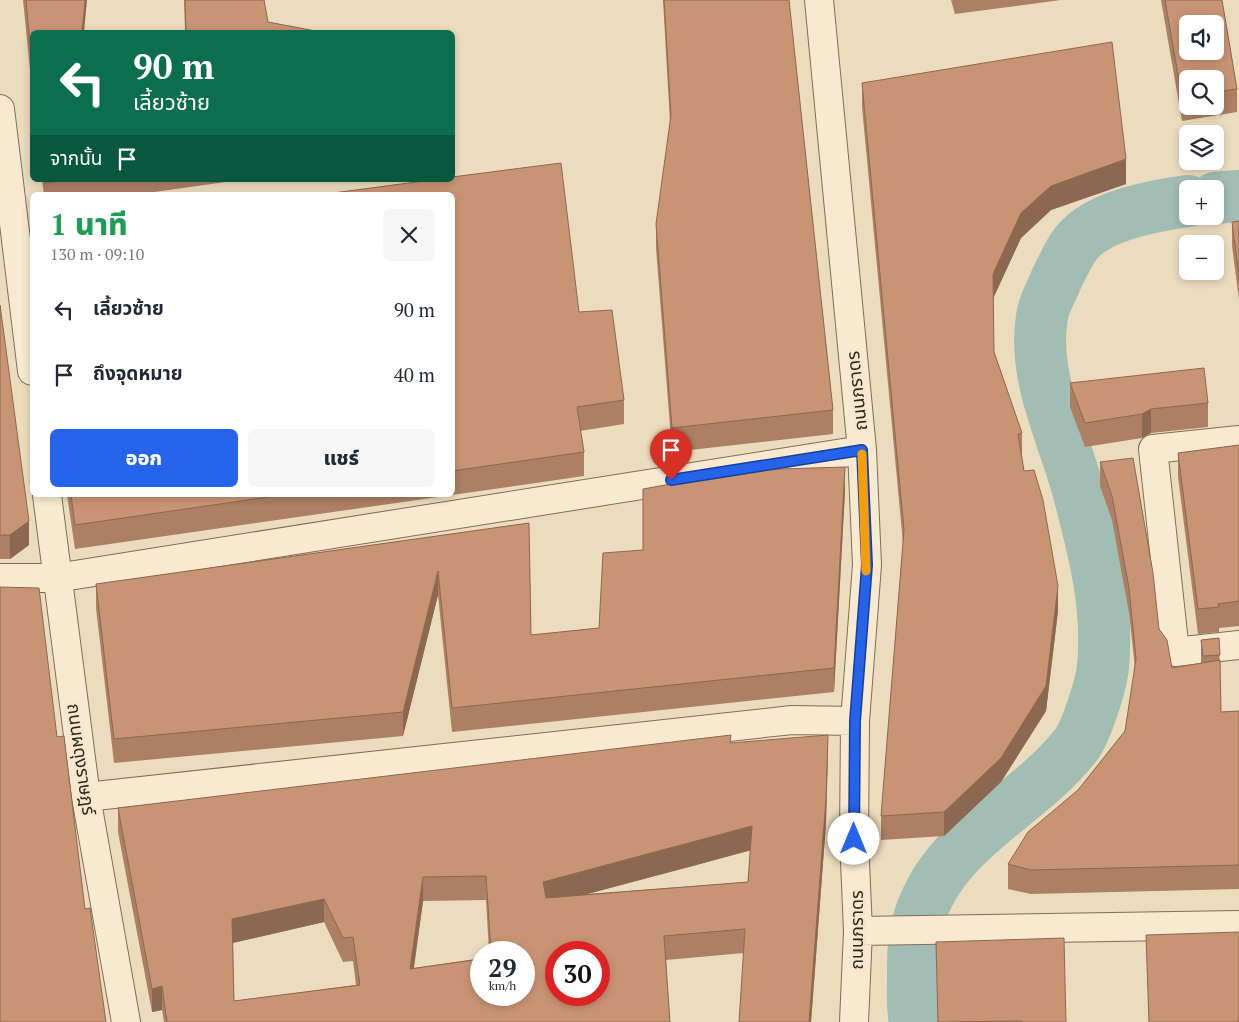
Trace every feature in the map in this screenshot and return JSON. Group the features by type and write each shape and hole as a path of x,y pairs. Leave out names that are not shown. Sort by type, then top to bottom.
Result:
{"street":[{"name":"ถนนภราดร","path":"819,0 862,450 867,565 855,721 854,839 858,931 854,1022"},
{"path":"0,109 25,231 30,331"},
{"path":"1239,440 1153,449 1175,652 1239,645"},
{"path":"0,578 56,578 862,450"},
{"name":"ถนนผดุงราษฎร์","path":"47,497 56,578 86,797 126,1022"},
{"path":"86,797 792,720 855,721"},
{"path":"858,931 889,929 954,931 1239,925"}],"building":[{"path":"26,0 85,0 82,30 30,30 30,43"},
{"path":"185,0 264,0 268,22 310,30 186,30"},
{"path":"664,0 789,0 833,410 672,428 656,224 671,115"},
{"path":"1165,0 1222,0 1237,89 1224,91 1224,70 1179,70 1179,81"},
{"path":"1112,42 1126,159 1051,186 1021,213 993,274 994,352 1022,433 1018,434 1024,471 1034,470 1043,500 1058,586 1046,686 1001,758 944,812 881,816 904,530 862,83"},
{"path":"561,163 579,312 612,310 624,400 577,407 584,452 455,471 455,192 341,192 416,182 455,182 455,177"},
{"path":"1239,221 1239,275 1232,222"},
{"path":"0,305 29,521 10,535 0,535"},
{"path":"1204,368 1208,403 1151,409 1142,414 1085,423 1070,383"},
{"path":"1239,445 1239,601 1218,604 1219,607 1198,609 1178,453"},
{"path":"1133,458 1153,573 1159,629 1167,640 1172,668 1220,660 1221,712 1239,711 1239,865 1031,870 1008,864 1028,832 1078,790 1125,731 1136,659 1129,588 1112,496 1100,462"},
{"path":"845,467 834,668 452,708 438,571 403,712 114,739 96,584 529,523 531,635 599,628 603,553 643,550 643,489 748,470"},
{"path":"71,497 268,497 75,525"},
{"path":"0,587 39,588 57,737 64,736 85,909 90,908 106,1022 0,1022"},
{"path":"1219,638 1220,655 1203,656 1201,640"},
{"path":"731,735 730,743 828,735 826,799 809,1022 739,1022 745,929 664,936 670,1022 167,1022 162,986 152,989 118,808","holes":["752,826 748,882 546,898 543,882","324,899 343,938 353,937 360,985 234,1001 232,919"]},
{"path":"1239,932 1239,1022 1149,1022 1146,935"},
{"path":"1064,938 1066,1022 938,1022 936,942"}],"waterway":[{"path":"1224,197 1239,196"},
{"path":"915,1022 913,1011 914,940 919,919 931,891 947,866 967,845 988,825 1035,787 1076,745 1089,719 1102,674 1104,644 1102,599 1078,490 1045,383 1040,339 1044,308 1072,249 1081,238 1094,228 1124,215 1179,202"}],"slow traffic":[{"path":"862,454 866,571"}],"route":[{"path":"671,480 862,450 867,565 855,721 854,839"}]}
